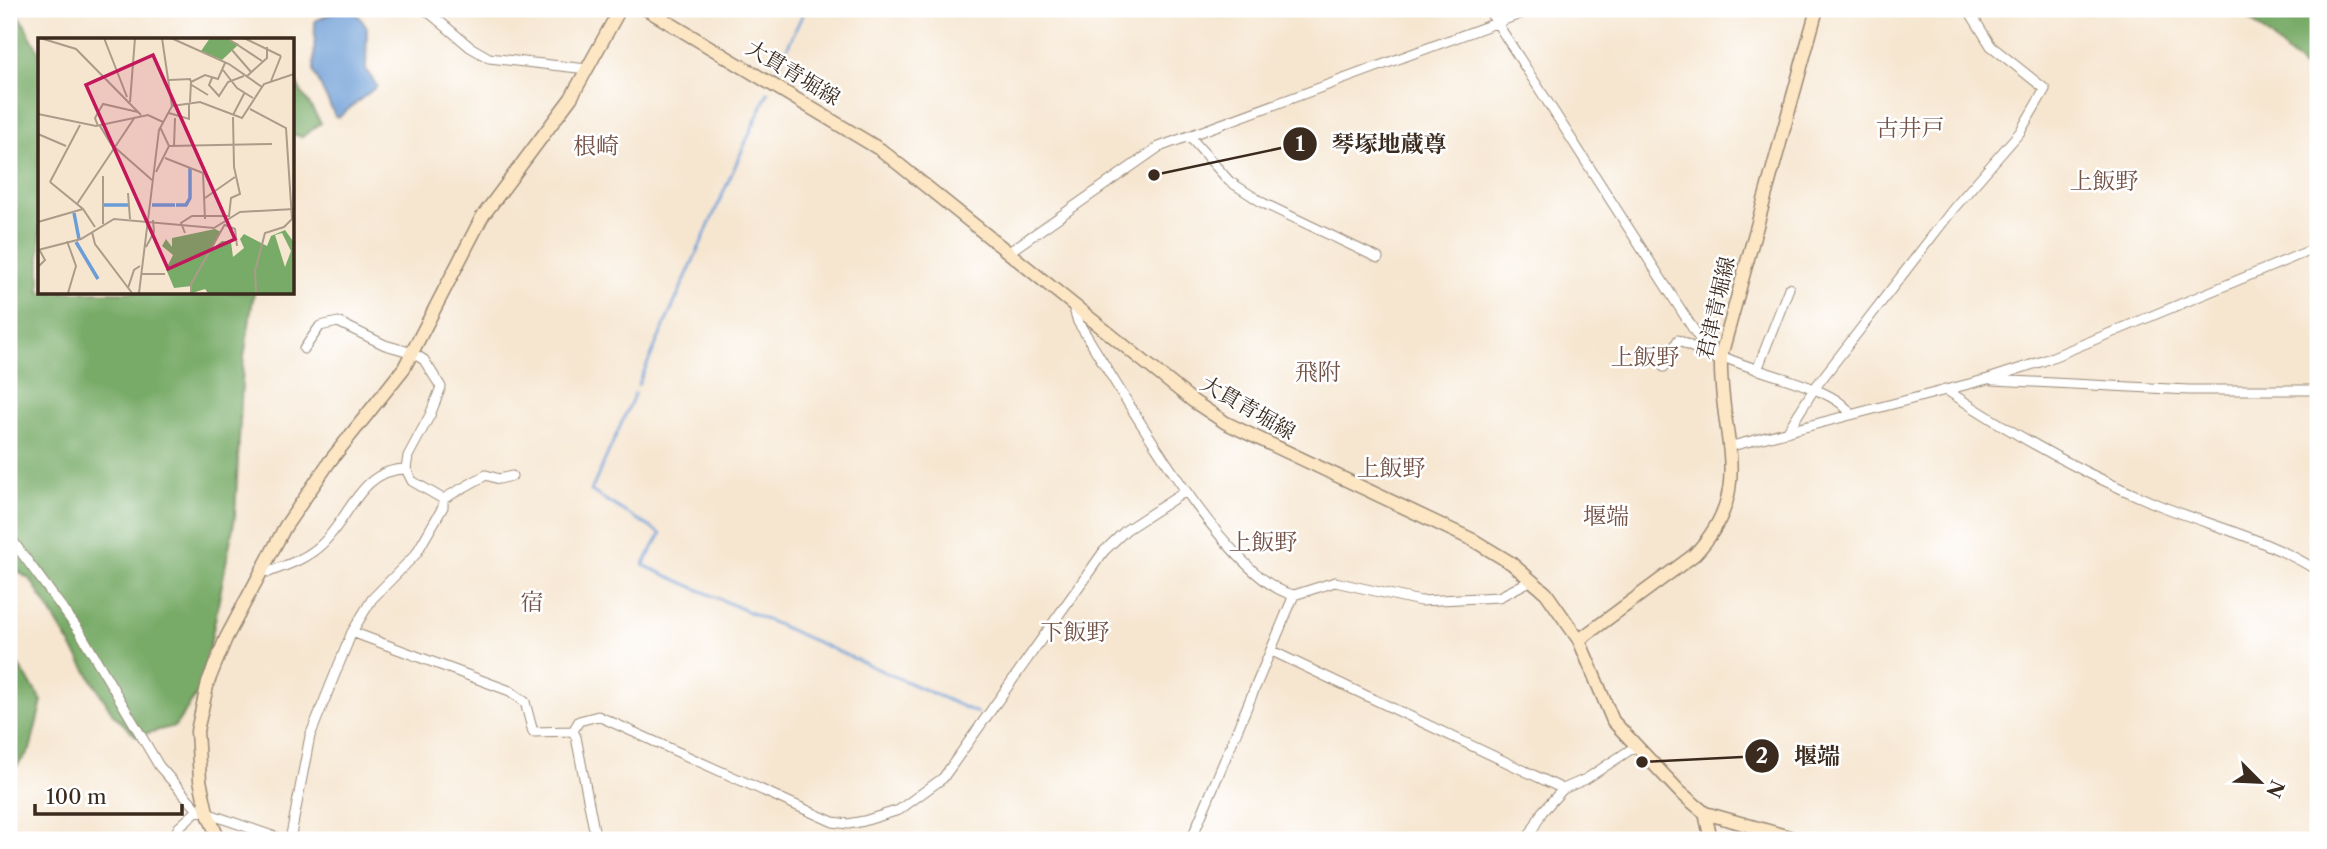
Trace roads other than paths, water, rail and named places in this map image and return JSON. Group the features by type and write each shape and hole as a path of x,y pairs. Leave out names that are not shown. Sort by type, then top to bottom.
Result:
{"main road":[{"path":"219,840 203,811 197,754 202,703 226,638 262,566 330,461 385,394 413,353 437,309 450,274 482,218 547,134 620,9"},
{"name":"大貫青堀線","path":"646,9 881,150 1192,401 1226,423 1473,540 1532,580 1546,593 1579,640 1608,713 1680,792 1705,813 1800,840"},
{"name":"君津青堀線","path":"1579,640 1694,555 1708,540 1722,517 1731,488 1722,411 1721,359 1817,9"},
{"path":"1705,813 1711,840"}],"street":[{"path":"425,9 470,47 489,58 587,69"},
{"path":"1488,9 1495,25 1699,338 1721,359"},
{"path":"1009,252 1159,147 1534,9"},
{"path":"1787,432 1814,389 1954,208 2020,132 2045,89 1991,46 1968,9"},
{"path":"1189,136 1229,181 1262,203 1378,258"},
{"path":"1728,447 1987,379 2091,343 2318,247"},
{"path":"1757,370 1789,288"},
{"path":"1073,304 1078,321 1186,491 1215,531 1274,586 1294,595 1335,582 1420,601 1499,597 1532,580"},
{"path":"304,349 316,328 331,321 344,324 424,360 441,387 430,415 408,456 406,469 412,481 443,499"},
{"path":"1664,367 1675,342 1682,340 1721,359 1814,389 1847,407 1850,414"},
{"path":"1987,379 2189,390 2318,390"},
{"path":"1945,389 2069,465 2198,520 2265,541 2318,571"},
{"path":"262,566 268,572 307,556 323,544 372,480 392,469 406,469"},
{"path":"443,499 486,475 499,479 512,476"},
{"path":"573,731 579,721 598,716 833,822 856,823 898,810 943,778 1104,551 1126,530 1186,491"},
{"path":"290,840 310,736 352,632 372,599 415,554 431,532 443,507 443,499"},
{"path":"9,536 80,632 159,766 203,811 284,840"},
{"path":"1191,840 1294,595"},
{"path":"352,632 510,691 525,702 533,732 573,731"},
{"path":"1272,651 1563,789"},
{"path":"573,731 596,840"},
{"path":"1527,840 1542,812 1563,789 1586,779 1636,746"},
{"path":"172,840 179,827 203,811"}],"water":[{"path":"342,9 354,9 367,28 366,70 377,86 339,117 335,116 314,72 315,21"}],"waterway":[{"path":"776,72 805,9"},
{"path":"638,385 768,92"},
{"path":"635,393 591,491 661,534 643,565 977,713"}],"place":[{"name":"琴塚地蔵尊","path":"1154,175"},
{"name":"堰端","path":"1642,762"}],"district":[{"name":"古井戸","path":"1910,128"},
{"name":"根崎","path":"596,146"},
{"name":"上飯野","path":"2104,181"},
{"name":"上飯野","path":"1645,357"},
{"name":"飛附","path":"1318,372"},
{"name":"上飯野","path":"1391,468"},
{"name":"堰端","path":"1606,516"},
{"name":"上飯野","path":"1263,542"},
{"name":"宿","path":"532,602"},
{"name":"下飯野","path":"1075,632"}]}
